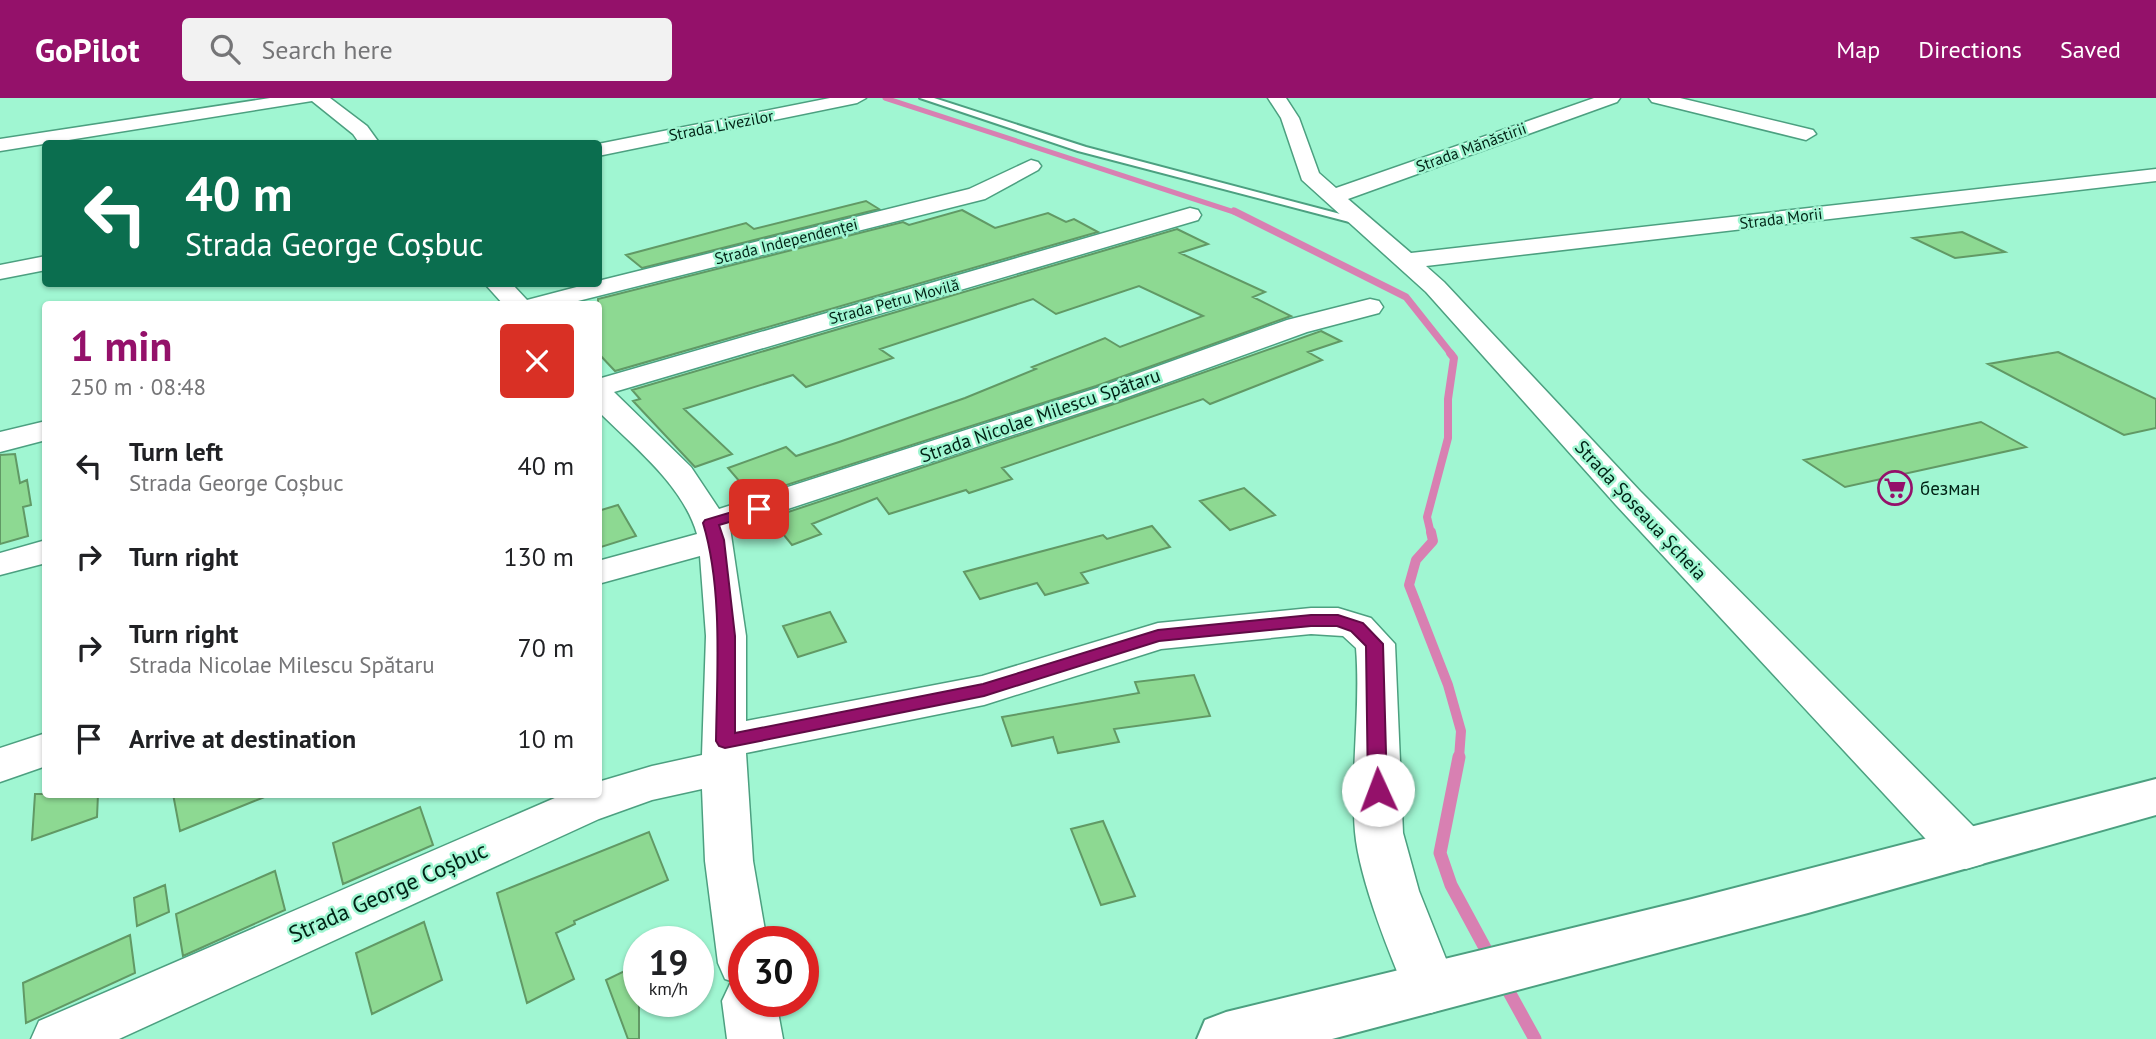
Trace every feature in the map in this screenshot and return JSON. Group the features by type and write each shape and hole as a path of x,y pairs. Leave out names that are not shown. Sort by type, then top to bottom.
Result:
{"main road":[{"path":"1226,1039 1516,968 1966,850 2156,797"}],"street":[{"path":"0,145 305,98"},
{"path":"319,98 360,130 367,140"},
{"path":"1278,98 1290,118 1321,187"},
{"name":"Strada Mănăstirii","path":"1321,187 1611,98"},
{"path":"1658,98 1807,134"},
{"name":"Strada Livezilor","path":"602,149 850,99"},
{"name":"Strada Independenței","path":"549,301 977,194 1031,166"},
{"name":"Strada Morii","path":"1406,261 2156,176"},
{"name":"Strada Șoseaua Șcheia","path":"1321,187 1435,287 1628,498 1966,850"},
{"name":"Strada Petru Movilă","path":"602,390 836,317 1021,267 1190,215"},
{"path":"0,272 42,263"},
{"path":"501,287 514,301"},
{"name":"Strada Nicolae Milescu Spătaru","path":"602,572 713,532 807,494 1108,394 1297,326 1370,307"},
{"path":"602,395 679,474 713,532 726,636 725,755 729,861 739,926"},
{"path":"0,442 42,431"},
{"path":"0,564 42,552"},
{"name":"Strada George Coșbuc","path":"59,1039 537,825 644,784 692,772 725,755 984,690 1158,636 1311,621 1338,621 1357,627 1375,644 1379,833 1394,891 1447,985"},
{"path":"0,765 42,750"},
{"path":"752,1017 755,1039"}],"lane":[{"path":"925,98 1082,149 1357,220"}],"building":[{"path":"866,201 879,209 642,268 626,255 746,223 754,229"},
{"path":"962,210 995,228 1048,213 1066,222 1074,219 1098,232 615,371 602,357 602,301 598,299 903,222 909,225"},
{"path":"1177,229 1208,244 1180,253 1265,292 1253,297 1291,316 1096,386 752,496 728,468 786,447 796,456 965,398 1036,369 1032,367 1105,338 1120,347 1203,316 1139,286 1056,314 1033,299 880,349 893,358 806,387 793,375 684,409 732,454 695,467 633,401 640,399 632,390"},
{"path":"1962,232 2005,252 1955,258 1913,238"},
{"path":"1321,331 1341,341 1308,352 1322,360 1210,404 1203,399 1002,468 1012,479 889,514 877,498 812,524 821,534 792,545 770,518 1120,402"},
{"path":"2058,352 2156,399 2156,428 2124,435 1988,364"},
{"path":"1981,422 2026,447 1845,487 1804,460"},
{"path":"15,454 20,483 27,480 31,505 23,507 28,536 0,544 0,455"},
{"path":"1244,488 1275,515 1230,530 1200,501"},
{"path":"618,505 636,536 602,547 602,510"},
{"path":"1152,526 1170,547 1081,573 1088,583 1045,595 1037,583 980,599 964,572 1103,535 1107,539"},
{"path":"830,612 846,642 798,657 783,626"},
{"path":"1194,675 1210,716 1114,729 1119,742 1058,753 1053,737 1012,746 1002,717 1139,693 1135,682"},
{"path":"35,794 42,794 42,798 98,798 97,817 32,840"},
{"path":"174,798 262,798 180,831"},
{"path":"420,807 433,845 343,884 333,843"},
{"path":"1103,821 1135,896 1101,905 1071,829"},
{"path":"649,832 668,880 574,921 575,924 556,933 574,979 527,1003 497,893"},
{"path":"275,871 285,910 183,956 176,914"},
{"path":"165,885 169,912 137,926 134,898"},
{"path":"424,922 442,980 372,1014 356,953"},
{"path":"130,935 135,973 26,1023 23,983"},
{"path":"623,972 623,1017 639,1017 639,1039 628,1039 606,980"}],"waterway":[{"path":"885,98 1237,213"},
{"path":"1234,211 1406,297 1452,355"},
{"path":"1431,534 1427,517 1448,438 1448,399 1454,358 1450,353"},
{"path":"1431,532 1433,541 1416,560 1409,585 1448,685 1461,731 1459,758"},
{"path":"1459,757 1440,853 1451,885 1491,959"},
{"path":"1503,981 1535,1039"}],"place":[{"name":"безман","path":"1895,488"}],"route":[{"path":"759,509 711,523 716,540 726,636 725,741 984,690 1158,636 1311,621 1338,621 1357,627 1375,644 1378,790"}]}
